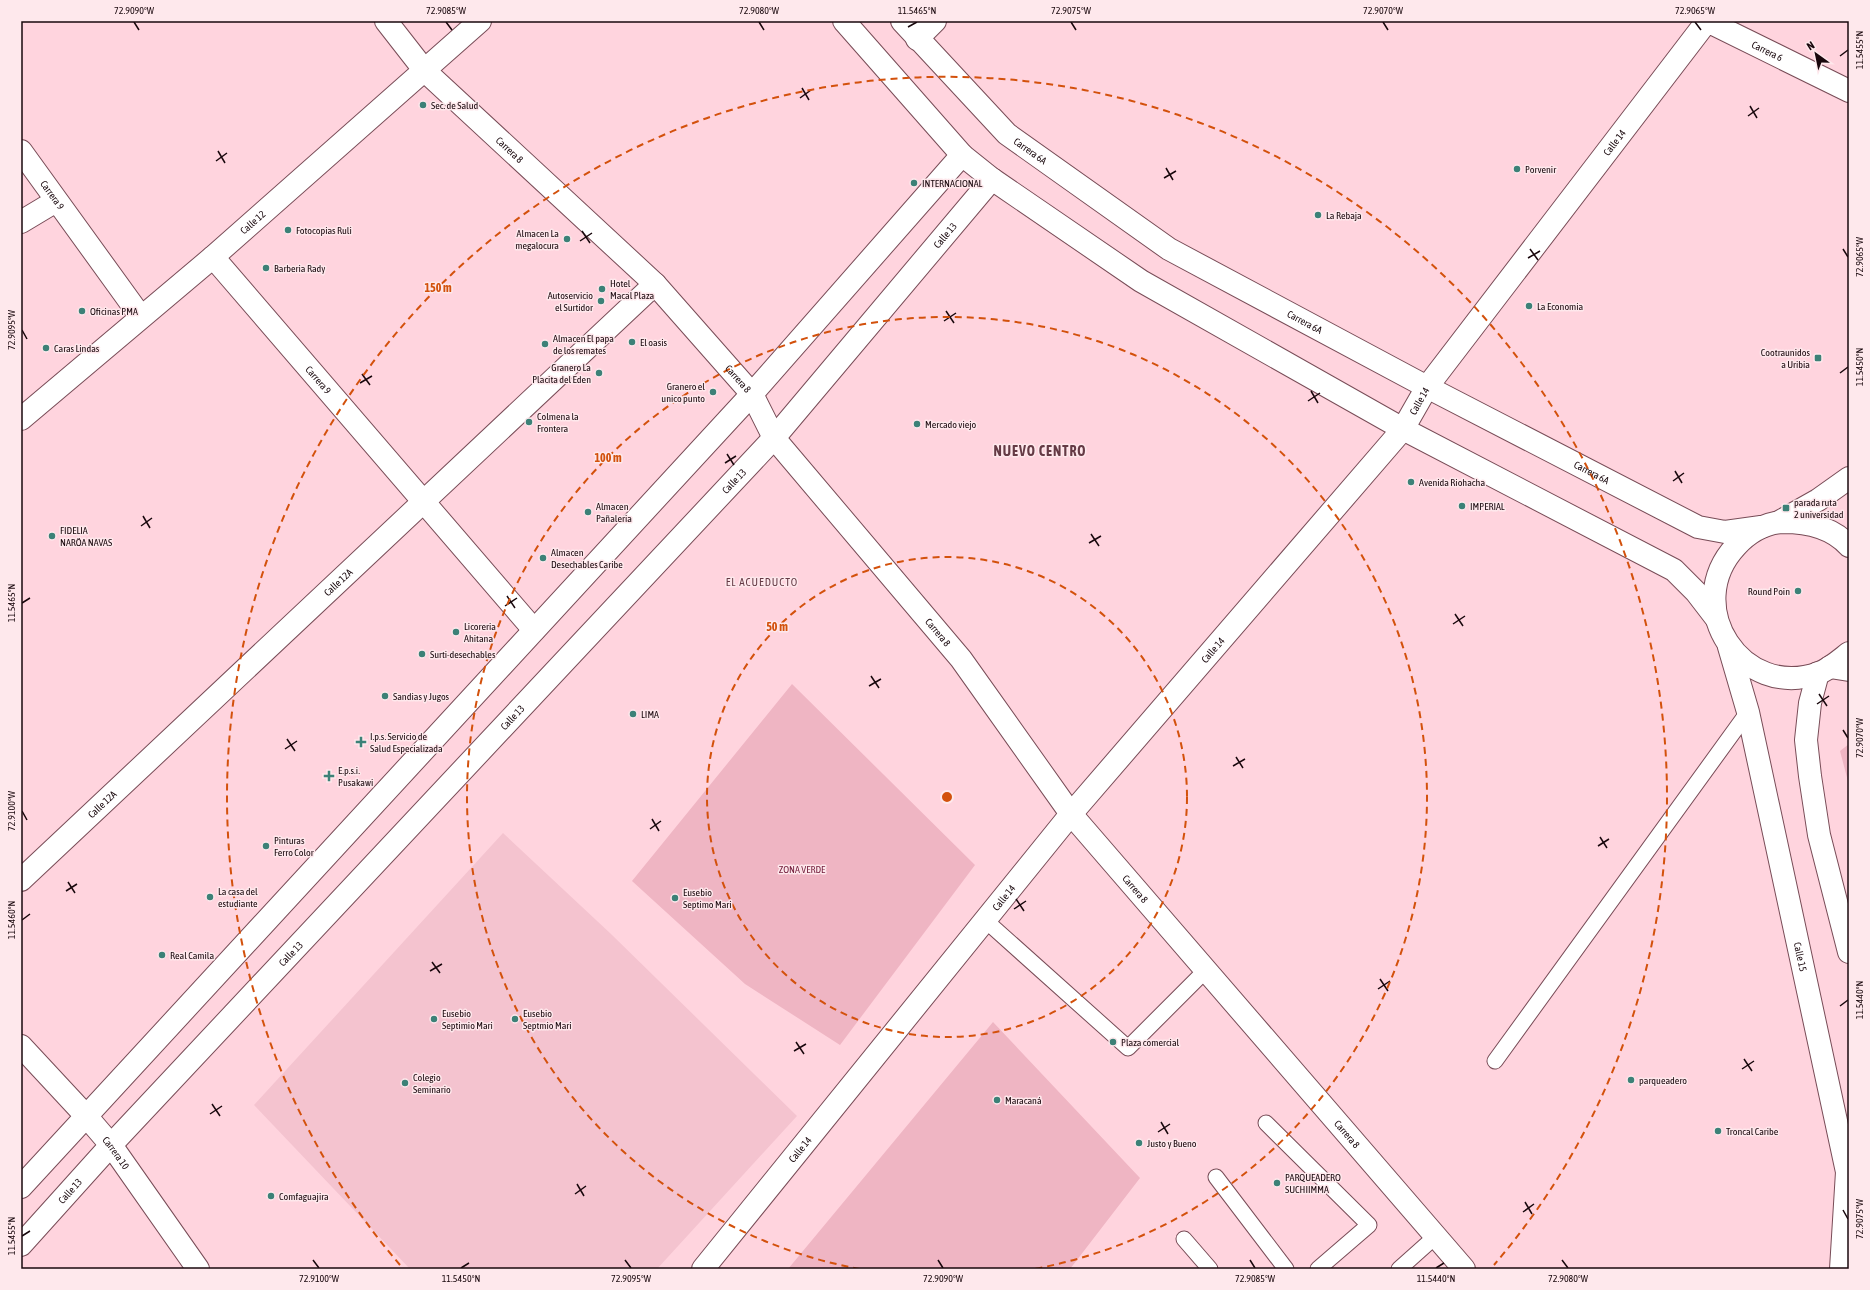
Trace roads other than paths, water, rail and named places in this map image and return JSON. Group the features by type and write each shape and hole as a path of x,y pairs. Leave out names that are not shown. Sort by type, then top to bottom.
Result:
{"main road":[{"name":"Carrera 8","path":"386,21 424,71 655,284 752,394 774,438 961,658 1071,814 1464,1269"},
{"name":"Calle 12","path":"21,419 213,257 480,21"},
{"path":"844,21 962,155 992,179 1141,282 1402,429 1674,570 1696,592 1716,618"},
{"name":"Carrera 6A","path":"902,21 917,39 1007,134 1168,249 1427,387 1698,526 1725,532 1769,525 1818,500 1849,478"},
{"path":"917,39 935,21"},
{"name":"Carrera 6","path":"1707,21 1849,91"},
{"name":"Calle 14","path":"703,1269 1071,814 1402,429 1427,387 1707,21"},
{"name":"Carrera 9","path":"21,151 141,317"},
{"path":"21,1187 752,394 962,155"},
{"name":"Calle 13","path":"21,1245 111,1146 774,438 992,179"},
{"path":"21,222 56,200"},
{"name":"Carrera 9","path":"213,257 534,630"},
{"name":"Calle 12A","path":"21,880 655,284"},
{"path":"1833,670 1794,678 1769,675 1747,664 1729,647 1721,633 1716,618 1714,596 1718,575 1727,555 1742,539 1769,525 1801,522 1823,528 1843,540 1849,546"},
{"name":"Calle 15","path":"1729,647 1748,712 1847,1172 1841,1269"},
{"path":"1849,653 1833,670 1810,703 1806,740 1819,835 1849,952"},
{"name":"Carrera 10","path":"21,1046 87,1117 111,1146 198,1269"}],"lane":[{"path":"1495,1061 1748,712"},
{"path":"985,920 1128,1048 1206,970"},
{"path":"1266,1123 1369,1225 1318,1269"},
{"path":"1216,1176 1286,1269"},
{"path":"1399,1269 1436,1236"},
{"path":"1184,1239 1210,1269"}],"place":[{"name":"Sec. de Salud","path":"423,105"},
{"name":"Porvenir","path":"1517,169"},
{"name":"INTERNACIONAL","path":"914,183"},
{"name":"La Rebaja","path":"1318,215"},
{"name":"Fotocopias Ruli","path":"288,230"},
{"name":"Almacen La megalocura","path":"567,239"},
{"name":"Barberia Rady","path":"266,268"},
{"name":"Hotel Macal Plaza","path":"602,289"},
{"name":"Autoservicio el Surtidor","path":"601,301"},
{"name":"La Economia","path":"1529,306"},
{"name":"Oficinas PMA","path":"82,311"},
{"name":"El oasis","path":"632,342"},
{"name":"Almacen El papa de los remates","path":"545,344"},
{"name":"Caras Lindas","path":"46,348"},
{"name":"Cootraunidos a Uribia","path":"1818,358"},
{"name":"Granero La Placita del Eden","path":"599,373"},
{"name":"Granero el unico punto","path":"713,392"},
{"name":"Colmena la Frontera","path":"529,422"},
{"name":"Mercado viejo","path":"917,424"},
{"name":"Avenida Riohacha","path":"1411,482"},
{"name":"IMPERIAL","path":"1462,506"},
{"name":"parada ruta 2 universidad","path":"1786,508"},
{"name":"Almacen Pañaleria","path":"588,512"},
{"name":"FIDELIA NARÖA NAVAS","path":"52,536"},
{"name":"Almacen Desechables Caribe","path":"543,558"},
{"name":"Round Poin","path":"1798,591"},
{"name":"Licoreria Ahitana","path":"456,632"},
{"name":"Surti-desechables","path":"422,654"},
{"name":"Sandias y Jugos","path":"385,696"},
{"name":"LIMA","path":"633,714"},
{"name":"I.p.s. Servicio de Salud Especializada","path":"361,742"},
{"name":"E.p.s.i. Pusakawi","path":"329,776"},
{"name":"Pinturas Ferro Color","path":"266,846"},
{"name":"La casa del estudiante","path":"210,897"},
{"name":"Eusebio Septimo Mari","path":"675,898"},
{"name":"Real Camila","path":"162,955"},
{"name":"Eusebio Septimio Mari","path":"434,1019"},
{"name":"Eusebio Septmio Mari","path":"515,1019"},
{"name":"Plaza comercial","path":"1113,1042"},
{"name":"parqueadero","path":"1631,1080"},
{"name":"Colegio Seminario","path":"405,1083"},
{"name":"Maracaná","path":"997,1100"},
{"name":"Troncal Caribe","path":"1718,1131"},
{"name":"Justo y Bueno","path":"1139,1143"},
{"name":"PARQUEADERO SUCHIIMMA","path":"1277,1183"},
{"name":"Comfaguajira","path":"271,1196"}],"district":[{"name":"NUEVO CENTRO","path":"1040,451"},
{"name":"EL ACUEDUCTO","path":"762,582"}],"park label":[{"name":"ZONA VERDE","path":"802,869"}]}
